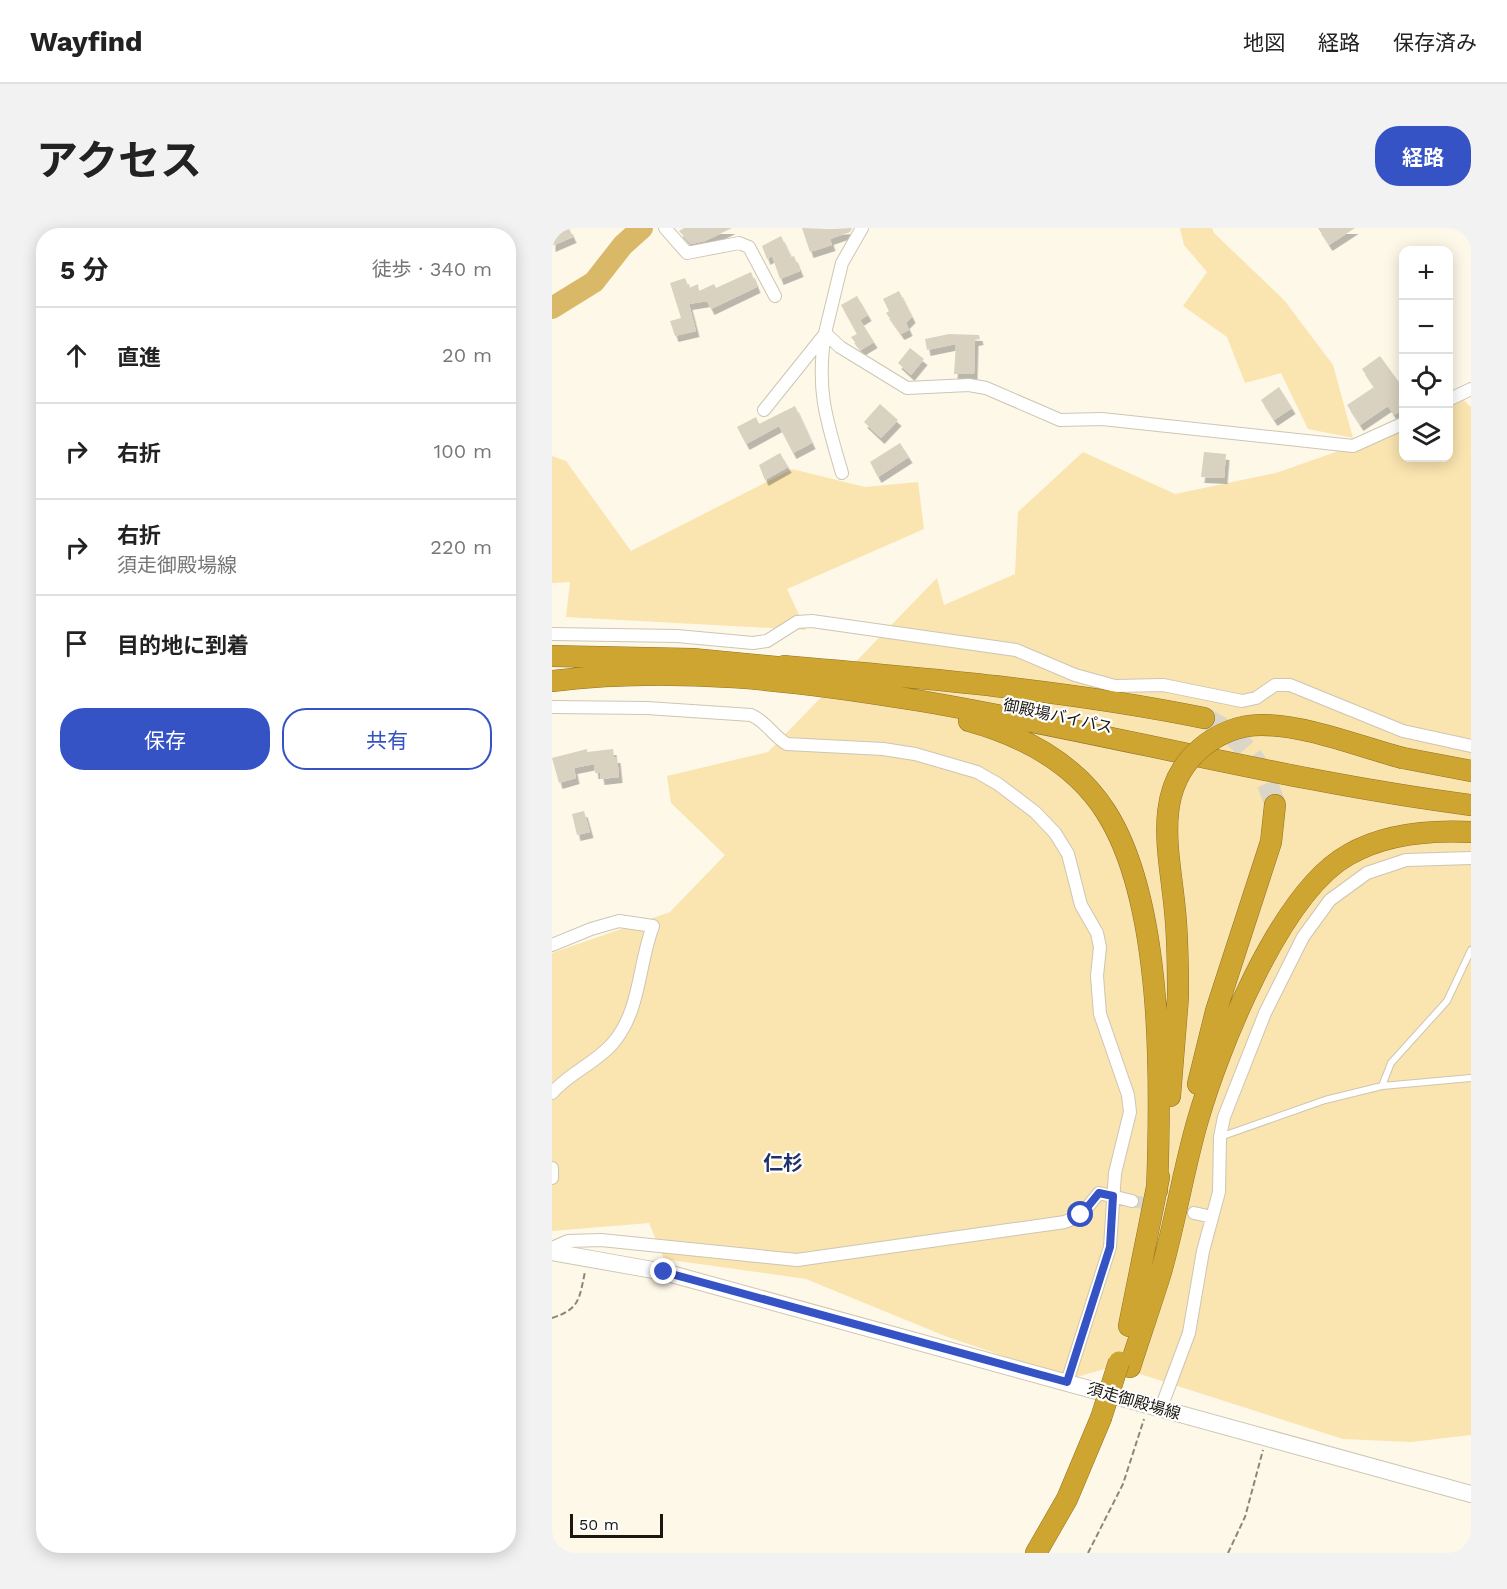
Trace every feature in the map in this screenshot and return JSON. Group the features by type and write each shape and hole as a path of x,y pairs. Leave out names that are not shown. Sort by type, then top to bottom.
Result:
{"highway":[{"path":"552,656 648,665"},
{"path":"552,681 648,665"},
{"name":"御殿場バイパス","path":"648,665 764,672 954,695 1282,763 1407,784 1471,791"},
{"path":"764,672 957,681 1050,693 1204,718"},
{"path":"764,672 950,716 1010,735 1040,749 1066,766 1088,788 1106,812 1131,868 1148,944 1156,1018 1160,1089 1157,1190"},
{"name":"御殿場バイパス","path":"764,672 965,708 1280,775 1471,805"},
{"path":"1125,1365 1157,1190 1176,1049 1178,949 1166,831 1167,809 1172,787 1193,755 1222,734 1261,725 1313,734 1403,758 1471,771"},
{"path":"1149,1307 1202,1070 1234,952 1271,842 1275,805"},
{"path":"1050,1553 1078,1501 1125,1365 1149,1307 1161,1271 1187,1161 1213,1076 1281,927 1303,894 1324,872 1348,854 1383,840 1419,833 1471,832"},
{"path":"1036,1553 1107,1419"}],"main road":[{"name":"須走御殿場線","path":"552,1252 664,1272 1471,1494"}],"street":[{"path":"665,228 687,252 739,243 749,247 775,296"},
{"path":"842,473 823,404 819,368 842,263 862,228"},
{"path":"764,410 825,333"},
{"path":"825,333 840,347 907,388 969,385 986,388 1060,420 1102,419 1353,446 1399,425"},
{"path":"1453,398 1471,388"},
{"path":"552,634 677,636 753,643 768,641 797,622 812,621 1016,650 1075,675 1115,686 1163,685 1242,701 1256,698 1275,685 1290,685 1403,731 1471,746"},
{"path":"552,707 647,708 751,715 759,718 787,744 884,749 915,754 977,772 998,784 1035,812 1055,833 1068,854 1081,905 1094,926 1100,947 1097,976 1100,1014 1128,1095 1130,1112 1115,1173 1110,1247 1067,1382"},
{"path":"1155,1407 1189,1333 1203,1251 1221,1172 1220,1137 1224,1117 1265,1013 1303,937 1330,900 1347,885 1387,865 1427,857 1471,858"},
{"path":"552,945 591,929 619,921 653,926 644,950 637,996 626,1024 612,1044 552,1093"},
{"path":"552,1168 552,1178"},
{"path":"552,1248 568,1241 601,1240 797,1260 1065,1222 1081,1215 1099,1193 1132,1201"},
{"path":"1194,1213 1212,1217"}],"lane":[{"path":"1382,1086 1391,1062 1447,1002 1471,950"},
{"path":"1220,1137 1316,1103 1382,1086 1471,1078"}],"path":[{"path":"552,1318 569,1312 579,1301 589,1258"},
{"path":"1088,1553 1123,1484 1155,1407"},
{"path":"1228,1553 1245,1517 1266,1438"}],"shaded area":[{"path":"1180,228 1212,228 1214,233 1284,300 1333,365 1353,438 1308,429 1281,373 1245,383 1227,337 1183,306 1207,272 1184,245"},
{"path":"1458,395 1471,407 1471,1435 1411,1442 1343,1439 1115,1366 1070,1379 945,1336 806,1279 664,1259 649,1223 552,1231 552,953 670,912 725,855 671,803 667,776 768,752 937,578 944,605 1015,574 1018,512 1083,452 1175,494 1276,473 1353,446 1399,424 1399,462 1453,462 1453,398"},
{"path":"552,456 566,461 631,551 792,469 865,487 918,482 924,529 787,589 806,630 566,617 570,582 552,583"}],"building":[{"path":"552,228 569,228 573,237 552,246"},
{"path":"684,228 732,228 705,241 691,244 679,231"},
{"path":"802,228 852,228 850,232 830,239 832,245 810,252"},
{"path":"1318,228 1355,228 1329,245"},
{"path":"781,236 791,257 794,256 800,271 780,279 772,256 767,259 762,246"},
{"path":"751,272 757,287 711,309 707,301 689,304 696,331 675,336 670,321 681,318 670,283 685,278 689,288 698,284 699,291 714,284 716,288"},
{"path":"899,291 912,317 906,323 909,330 901,334 886,313 889,311 883,299"},
{"path":"857,296 868,315 860,320 874,342 861,350 851,337 857,334 841,305"},
{"path":"949,334 979,335 980,339 975,340 974,374 954,374 956,344 927,350 925,339"},
{"path":"910,348 924,359 911,375 898,363"},
{"path":"1380,356 1399,382 1399,412 1394,415 1388,406 1360,425 1347,405 1374,387 1362,369"},
{"path":"1279,387 1292,408 1274,420 1261,400"},
{"path":"880,404 898,420 881,438 864,422"},
{"path":"795,406 812,443 793,453 779,426 746,444 737,427 756,417 759,424"},
{"path":"900,443 909,457 878,477 870,462"},
{"path":"1204,452 1226,454 1224,478 1201,477"},
{"path":"780,453 788,467 765,480 759,465"},
{"path":"587,749 587,752 613,749 614,757 617,757 619,777 601,779 600,773 595,773 594,764 574,768 576,778 559,783 552,758"},
{"path":"584,811 590,832 577,835 572,814"}],"waterway":[{"path":"552,308 594,282 623,245 642,228"}],"tunnel":[{"path":"1204,718 1230,734 1250,753 1264,777 1275,805"},
{"path":"1132,1201 1181,1210"}],"district":[{"name":"仁杉","path":"783,1163"}],"route":[{"path":"664,1272 1067,1382 1105,1270 1110,1247 1113,1196 1099,1193 1081,1215"}]}
